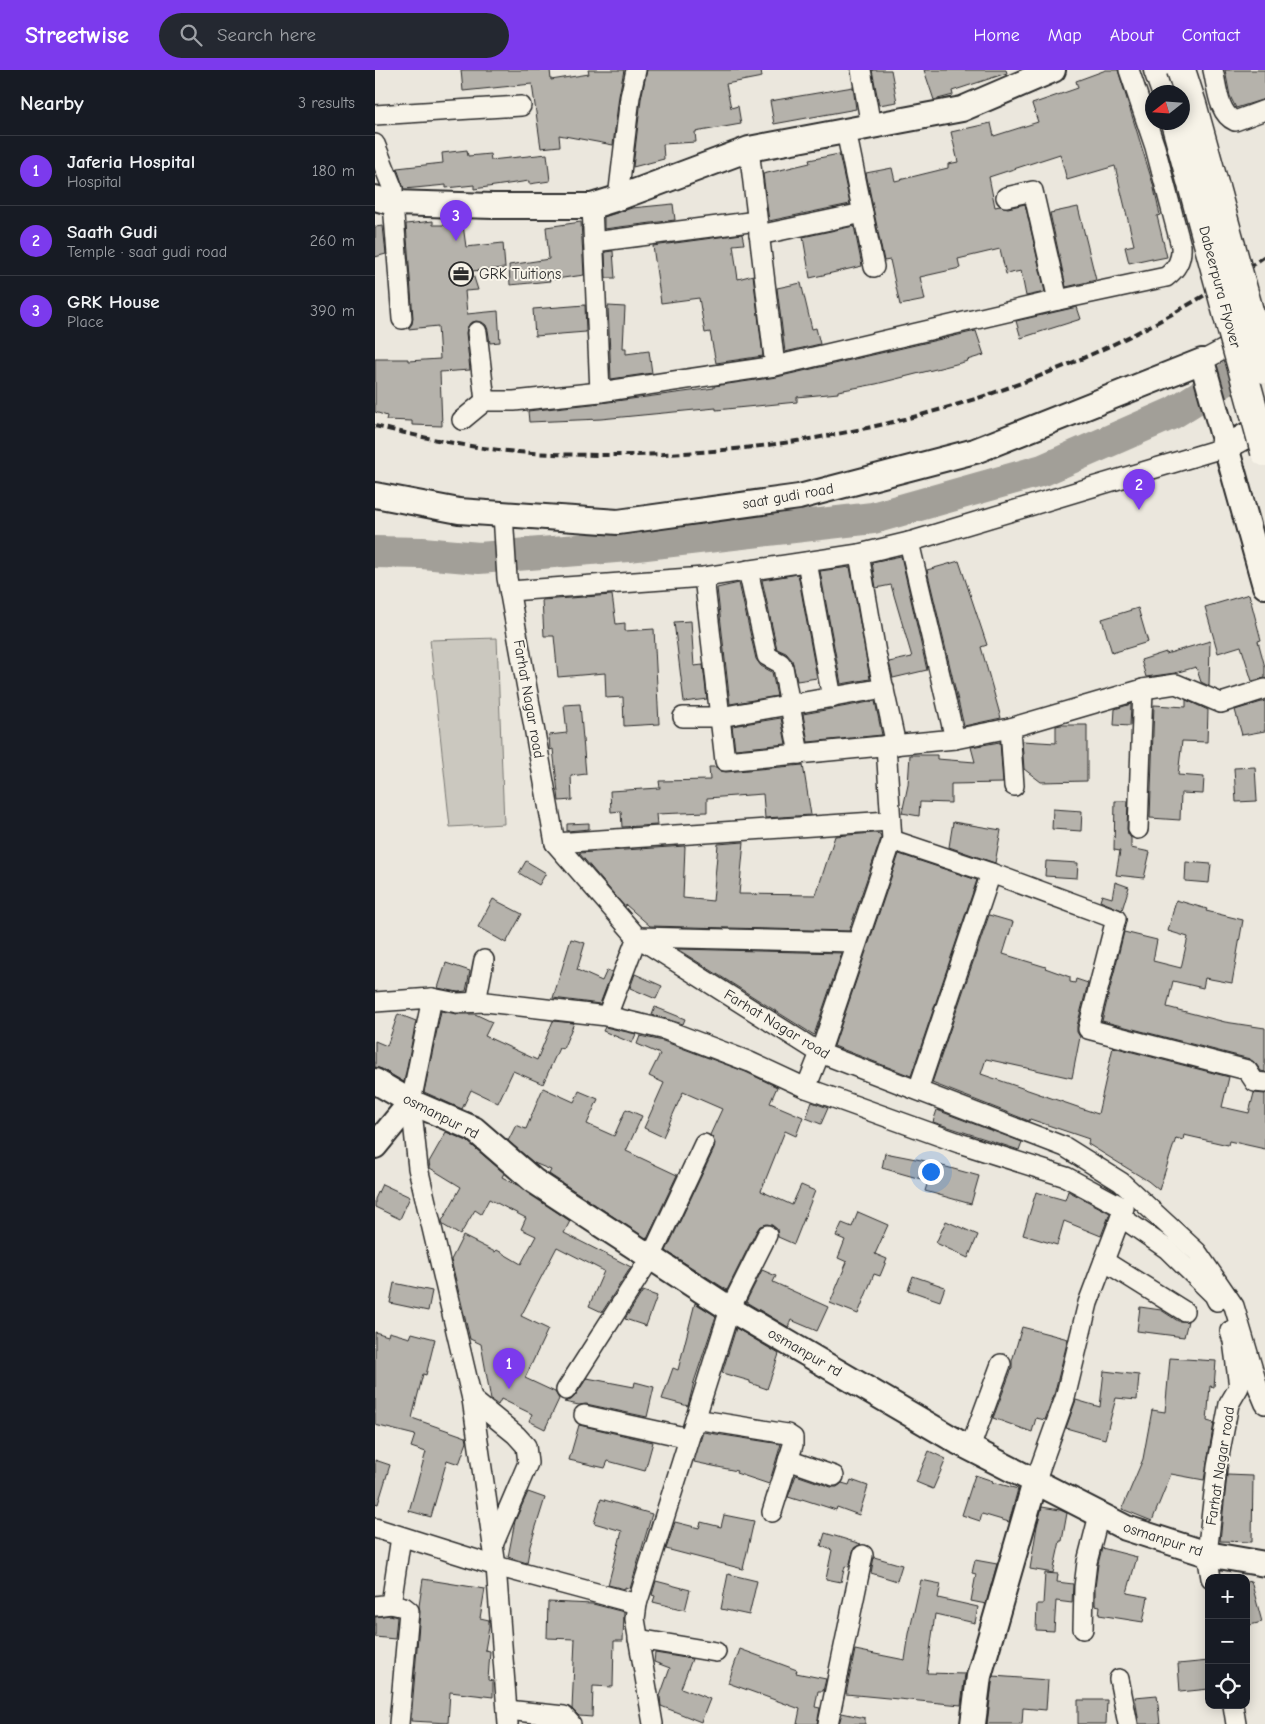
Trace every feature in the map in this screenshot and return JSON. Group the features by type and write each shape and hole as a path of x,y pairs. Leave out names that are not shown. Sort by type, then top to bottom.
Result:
{"main road":[{"path":"1158,70 1163,85"},
{"name":"Dabeerpura Flyover","path":"1181,70 1265,369"},
{"name":"Dabeerpura Flyover","path":"1177,130 1265,452"}],"street":[{"path":"618,198 629,97 636,70"},
{"path":"861,70 871,126"},
{"path":"384,201 493,206 592,206 749,149 962,109 1053,70"},
{"path":"462,420 485,401 514,401 600,392 775,366 1058,300 1166,277 1175,271 1181,253 1181,246 1151,136 1129,70"},
{"path":"1213,70 1222,108 1226,116 1235,121 1265,110"},
{"path":"375,115 521,106"},
{"path":"1151,136 1226,116"},
{"path":"846,131 874,267"},
{"path":"375,144 393,189 384,201 402,319"},
{"path":"749,149 775,366"},
{"path":"1006,198 1033,192 1058,300"},
{"path":"592,206 600,392"},
{"path":"594,242 758,228 863,212"},
{"path":"1264,577 1257,528 1197,366 1265,327"},
{"path":"477,332 485,401"},
{"name":"saat gudi road","path":"375,495 459,511 504,523 618,522 799,497 975,451 1197,366"},
{"path":"509,584 704,577 859,554 909,542 1225,442 1265,425"},
{"name":"Farhat Nagar road","path":"504,523 509,584 555,843 637,937 820,1053 1065,1147 1121,1182 1197,1252 1233,1306 1258,1388 1265,1404"},
{"path":"909,542 955,739"},
{"path":"806,1088 820,1053 892,840 889,821 891,745 884,688 859,554"},
{"path":"807,562 832,698"},
{"path":"748,570 767,656 780,663 783,667 799,754"},
{"path":"704,577 725,761 955,739 1011,728 1143,689 1176,684 1221,703 1265,689"},
{"path":"683,716 720,717 884,688"},
{"path":"1138,829 1143,689"},
{"path":"1011,728 1014,786"},
{"path":"555,843 889,821"},
{"path":"892,840 991,873 1116,919 1088,1029 1247,1070 1255,1082 1265,1083"},
{"path":"918,1090 991,873"},
{"path":"607,1016 637,937 856,942"},
{"path":"476,1002 484,960"},
{"path":"432,998 411,1102 418,1168 471,1399 496,1566 507,1717 564,1716 571,1724"},
{"path":"375,1002 432,998 457,1003 486,1002 607,1016 666,1030 751,1062 806,1088 959,1143 1066,1177 1124,1208 1088,1303 1065,1398 1035,1482 979,1676 973,1724"},
{"name":"osmanpur rd","path":"375,1081 411,1102 474,1129 534,1181 730,1308 970,1448 1126,1528 1207,1554 1265,1564"},
{"path":"375,1146 411,1102"},
{"path":"566,1390 651,1257 704,1144"},
{"name":"Farhat Nagar road","path":"1121,1217 1167,1249 1214,1295 1233,1341 1239,1387 1229,1404 1217,1467 1207,1554 1210,1574"},
{"path":"653,1724 635,1619 637,1604 730,1308 767,1234"},
{"path":"1104,1261 1184,1311"},
{"path":"970,1448 1001,1364"},
{"path":"471,1399 516,1435 526,1446 528,1464 493,1546"},
{"path":"584,1415 689,1438"},
{"path":"695,1419 787,1434 793,1438 793,1445 772,1512"},
{"path":"788,1460 834,1476"},
{"path":"1083,1629 1084,1586 1087,1562 1099,1515"},
{"path":"375,1528 496,1566 637,1604"},
{"path":"399,1724 409,1611 403,1607 383,1605 401,1537"},
{"path":"828,1724 863,1555"},
{"path":"638,1639 716,1652"},
{"path":"1119,1679 1128,1724"},
{"path":"1234,1709 1236,1724"}],"shaded area":[{"path":"497,638 504,824 450,827 430,640"}],"building":[{"path":"461,70 550,70 551,80 589,74 588,70 624,70 613,145 559,135 560,146 541,148 532,84 463,91"},
{"path":"647,70 761,70 762,77 726,84 731,108 738,106 741,124 695,132 696,142 663,144 664,159 633,167 641,99"},
{"path":"872,70 891,70 897,102 879,105"},
{"path":"924,70 1006,70 1007,73 952,91 953,95 934,100"},
{"path":"1106,70 1118,70 1153,184 1160,215 1157,216 1167,257 1129,263 1125,247 1134,245 1115,166 1067,180 1060,154 989,177 995,207 1008,208 1025,204 1045,292 1026,296 1021,271 1006,274 1000,249 958,259 960,268 920,277 925,300 900,305 890,260 884,261 866,173 892,168 895,181 948,168 948,164 958,162 951,132 991,123 994,136 1038,122 1032,104 1078,88 1076,81"},
{"path":"1225,70 1265,70 1265,99 1236,108 1230,96"},
{"path":"853,87 856,109 774,124 770,101"},
{"path":"467,150 468,156 490,154 491,160 547,154 550,181 529,184 529,181 474,189 474,185 446,188 446,185 404,189 397,168 443,163 442,153"},
{"path":"839,154 850,204 769,221 763,174 810,163 809,160"},
{"path":"673,204 675,220 604,229 604,217 632,208"},
{"path":"1078,207 1096,280 1066,287 1050,213"},
{"path":"433,221 433,225 463,225 466,247 503,243 505,268 472,271 478,290 465,291 467,314 498,311 500,342 490,343 488,330 482,322 470,323 466,333 470,370 440,372 442,426 412,425 412,421 386,420 387,416 375,412 375,359 408,359 408,361 440,359 438,326 408,329 412,324 413,318 406,224"},
{"path":"581,222 584,275 510,285 509,265 549,259 546,227"},
{"path":"383,226 386,254 375,257 375,227"},
{"path":"854,226 862,266 810,278 803,237"},
{"path":"742,234 744,244 733,245 738,279 753,275 763,356 716,363 710,332 705,333 699,298 661,303 653,246"},
{"path":"613,251 615,278 606,278 605,252"},
{"path":"801,283 812,329 816,328 820,344 785,352 777,288"},
{"path":"585,305 586,332 535,336 533,309"},
{"path":"608,306 625,307 623,348 626,348 626,354 649,351 652,373 611,379"},
{"path":"1077,307 1081,319 1021,338 1016,321"},
{"path":"976,331 984,355 968,361 876,384 838,391 838,393 797,397 797,402 601,419 529,422 528,411 714,388 714,386 777,377"},
{"path":"901,556 927,670 893,678 889,662 912,657 891,585 876,588 872,562"},
{"path":"959,561 987,645 981,647 1001,718 964,726 927,570"},
{"path":"850,567 870,679 841,684 820,571"},
{"path":"798,574 817,678 797,681 792,660 786,653 777,649 762,580"},
{"path":"739,583 756,659 761,666 772,672 777,696 730,704 717,588"},
{"path":"1249,594 1261,640 1258,641 1265,667 1265,678 1252,681 1241,646 1218,653 1205,607"},
{"path":"612,595 616,624 625,623 625,631 654,629 659,724 624,726 623,697 606,698 605,673 558,677 554,636 544,636 542,600"},
{"path":"1138,608 1148,642 1112,653 1102,619"},
{"path":"691,621 694,666 703,665 707,699 684,702 674,622"},
{"path":"1210,641 1209,686 1201,682 1196,667 1175,673 1146,677 1141,660"},
{"path":"1186,700 1208,710 1207,742 1182,741 1178,775 1204,777 1203,794 1181,793 1180,820 1150,818 1154,705 1186,707"},
{"path":"875,701 882,735 808,742 803,714"},
{"path":"1265,701 1265,731 1242,735 1235,710"},
{"path":"580,704 586,774 571,776 572,800 559,801 553,749 550,750 549,735 567,733 564,705"},
{"path":"1131,704 1130,726 1114,725 1115,709"},
{"path":"781,718 786,744 735,749 732,726"},
{"path":"1087,725 1087,781 1041,782 1024,769 1022,741 1056,743 1056,726"},
{"path":"1000,742 1003,783 951,784 951,803 920,802 919,816 902,813 908,785 910,755 937,755 937,759 975,762 971,747"},
{"path":"803,765 811,815 765,818 763,794 707,798 707,812 656,814 657,825 622,827 621,811 611,812 610,791 660,788 659,781 710,780 709,767 716,767 720,771 726,772"},
{"path":"1255,767 1257,801 1236,802 1234,768"},
{"path":"1115,801 1128,801 1127,829 1131,838 1131,848 1150,852 1144,878 1116,875 1120,851 1114,850"},
{"path":"1053,809 1082,811 1081,831 1052,829"},
{"path":"953,822 1001,830 995,863 949,847"},
{"path":"589,823 589,829 567,831 567,824"},
{"path":"880,834 881,838 849,931 650,926 626,905 625,907 579,853 685,846 683,898 713,901 718,844 744,842 739,894 816,895 835,836"},
{"path":"899,854 977,880 911,1076 834,1046"},
{"path":"526,861 546,873 539,885 519,873"},
{"path":"1046,861 1078,863 1077,878 1045,876"},
{"path":"1186,862 1211,864 1209,883 1185,881"},
{"path":"1115,882 1129,887 1122,910 1100,901 1102,895 1112,898"},
{"path":"493,899 522,914 506,943 478,927"},
{"path":"1176,900 1207,909 1206,911 1243,920 1232,983 1205,978 1203,988 1173,981 1167,1007 1225,1022 1265,1028 1265,1072 1261,1071 1250,1059 1102,1021 1124,932 1157,940 1153,961 1181,968 1188,937 1168,931"},
{"path":"989,915 1013,922 1003,954 1046,967 1070,977 1070,982 1075,983 1076,979 1088,983 1077,1026 1077,1032 1080,1037 1072,1078 986,1059 981,1074 1098,1114 1113,1047 1229,1077 1222,1107 1249,1113 1254,1093 1265,1094 1265,1149 1229,1141 1228,1145 1184,1135 1183,1140 1176,1138 1159,1190 1148,1181 1088,1144 1089,1139 1030,1119 1029,1121 932,1083"},
{"path":"571,939 585,943 577,970 602,981 607,970 612,972 600,1004 553,998"},
{"path":"677,949 842,953 814,1035"},
{"path":"446,963 470,971 466,991 458,992 438,988"},
{"path":"635,974 662,986 656,999 630,988"},
{"path":"655,1007 685,1019 683,1024 652,1015"},
{"path":"441,1011 457,1014 475,1014 492,1022 485,1036 537,1060 553,1021 574,1023 563,1049 559,1048 543,1084 513,1071 498,1103 471,1090 462,1109 424,1092"},
{"path":"398,1014 416,1021 404,1082 375,1067 375,1041 387,1046"},
{"path":"605,1027 636,1034 632,1043 603,1031"},
{"path":"640,1036 663,1041 746,1072 777,1087 770,1103 803,1117 796,1136 785,1131 761,1191 792,1205 801,1185 815,1191 794,1244 778,1237 777,1229 772,1225 760,1226 727,1290 666,1251 714,1149 715,1143 710,1135 722,1109 683,1092 663,1137 644,1128 664,1083 649,1076 660,1054 637,1044"},
{"path":"543,1088 574,1102 579,1091 598,1099 587,1124 614,1136 626,1109 642,1116 626,1151 677,1175 647,1239 549,1174 551,1170 534,1163 508,1141 516,1125 526,1129"},
{"path":"812,1102 828,1108 821,1124 806,1118"},
{"path":"937,1110 1022,1142 1019,1150 933,1122"},
{"path":"446,1132 467,1141 504,1173 502,1177 519,1186 570,1221 564,1233 631,1267 602,1312 589,1306 604,1271 557,1247 521,1316 548,1329 525,1378 555,1392 559,1399 545,1429 529,1421 532,1414 501,1399 498,1405 491,1400 481,1344 470,1339 451,1260 463,1236 495,1252 497,1250 521,1264 536,1236 521,1229 526,1218 489,1199 481,1214 475,1210 460,1235 443,1225 442,1221 461,1187 430,1168 429,1162"},
{"path":"885,1153 921,1160 979,1176 971,1204 925,1191 928,1181 882,1168"},
{"path":"382,1184 410,1197 400,1219 375,1207 375,1199"},
{"path":"1068,1191 1110,1213 1101,1236 1064,1221 1057,1245 1023,1235 1036,1192 1065,1200"},
{"path":"858,1212 888,1225 875,1254 887,1259 880,1276 874,1274 858,1314 830,1303 847,1262 838,1258 845,1240 836,1236 842,1223 852,1227"},
{"path":"946,1221 978,1235 968,1258 936,1243"},
{"path":"762,1270 776,1276 773,1282 828,1307 817,1331 791,1320 788,1327 746,1302"},
{"path":"913,1276 945,1287 940,1301 908,1290"},
{"path":"394,1283 432,1291 428,1311 390,1303"},
{"path":"643,1291 657,1296 646,1326 625,1319"},
{"path":"695,1303 716,1316 688,1406 662,1399 673,1368 678,1370"},
{"path":"1140,1307 1161,1310 1178,1321 1188,1321 1184,1337 1137,1331"},
{"path":"1022,1327 1068,1339 1054,1395 1045,1420 1036,1418 1032,1432 993,1418 1012,1368 1012,1361"},
{"path":"736,1328 779,1354 767,1389 750,1383 750,1381 722,1373"},
{"path":"375,1332 388,1336 389,1332 410,1338 412,1333 435,1339 426,1375 423,1374 412,1418 466,1437 467,1442 459,1464 447,1460 431,1517 409,1511 426,1452 411,1447 415,1435 375,1425"},
{"path":"1170,1358 1216,1361 1214,1387 1210,1386 1207,1421 1214,1423 1204,1480 1171,1474 1152,1521 1122,1509 1143,1459 1152,1410 1165,1412"},
{"path":"1104,1371 1139,1375 1137,1400 1116,1398 1105,1439 1066,1428 1076,1400 1100,1407"},
{"path":"587,1378 634,1387 635,1382 654,1387 647,1417 586,1404 579,1405 564,1402 571,1400 575,1396"},
{"path":"579,1425 653,1442 645,1471 608,1461 605,1468 569,1460"},
{"path":"703,1432 781,1444 769,1484 736,1473 737,1471 694,1462"},
{"path":"929,1451 946,1459 933,1489 916,1482"},
{"path":"375,1460 390,1465 378,1504 375,1503"},
{"path":"796,1475 831,1487 837,1487 842,1483 849,1485 851,1480 868,1486 859,1515 837,1507 836,1510 802,1499 801,1501 788,1497"},
{"path":"975,1475 1018,1489 1009,1522 982,1514 980,1521 962,1515"},
{"path":"1227,1475 1253,1476 1252,1542 1220,1541"},
{"path":"528,1492 545,1498 530,1546 527,1563 508,1557 515,1521"},
{"path":"601,1499 652,1514 630,1589 608,1585 622,1531 594,1523"},
{"path":"1042,1507 1067,1513 1053,1573 1030,1569"},
{"path":"724,1515 754,1521 743,1569 666,1549 675,1522 699,1528 701,1522 721,1527"},
{"path":"825,1533 861,1544 854,1548 849,1567 845,1566 841,1582 826,1579 832,1550 821,1546"},
{"path":"1102,1548 1137,1557 1127,1593 1148,1597 1143,1622 1099,1615 1100,1606 1095,1605 1095,1588"},
{"path":"874,1557 902,1565 897,1581 871,1573"},
{"path":"975,1560 997,1564 986,1604 971,1601 976,1574 972,1573"},
{"path":"1045,1573 1058,1574 1057,1582 1073,1584 1072,1603 1056,1601 1054,1631 1036,1630 1037,1604 1043,1604"},
{"path":"728,1574 757,1581 749,1615 721,1609"},
{"path":"423,1579 485,1589 480,1618 489,1620 485,1650 490,1651 488,1680 493,1681 493,1697 450,1692 448,1723 411,1721 419,1606"},
{"path":"921,1580 941,1584 938,1598 978,1607 975,1623 935,1614 927,1673 965,1674 961,1705 846,1694 855,1650 905,1660"},
{"path":"656,1581 690,1590 685,1610 653,1602 655,1596 652,1595"},
{"path":"1250,1581 1262,1622 1250,1625 1250,1619"},
{"path":"548,1602 593,1604 624,1612 623,1641 614,1641 613,1687 593,1686 592,1717 579,1716 572,1709 575,1639 547,1638"},
{"path":"390,1615 397,1617 395,1639 375,1637 375,1617"},
{"path":"740,1649 797,1670 796,1673 826,1679 823,1691 818,1691 815,1707 820,1708 817,1724 797,1724 800,1709 728,1683"},
{"path":"655,1653 692,1659 681,1688 710,1699 701,1722 661,1706 660,1696 670,1668 654,1662"},
{"path":"1205,1661 1205,1689 1180,1692 1178,1664"},
{"path":"993,1676 1048,1680 1046,1710 1023,1708 1022,1724 987,1724"},
{"path":"1157,1695 1160,1724 1139,1724 1135,1697"},
{"path":"1078,1700 1107,1700 1106,1724 1078,1724"},
{"path":"842,1713 865,1718 865,1724 839,1724"}],"waterway":[{"path":"375,552 422,553 479,558 628,546 873,518 1043,470 1173,413 1265,355"}],"railway":[{"path":"375,426 482,448 560,454 630,455 714,451 798,441 881,425 963,403 1043,375 1120,341 1194,301 1265,256"}],"place":[{"name":"GRK House","path":"456,241"},
{"name":"GRK Tuitions","path":"461,274"},
{"name":"Saath Gudi","path":"1139,510"},
{"name":"Jaferia Hospital","path":"509,1389"}]}
